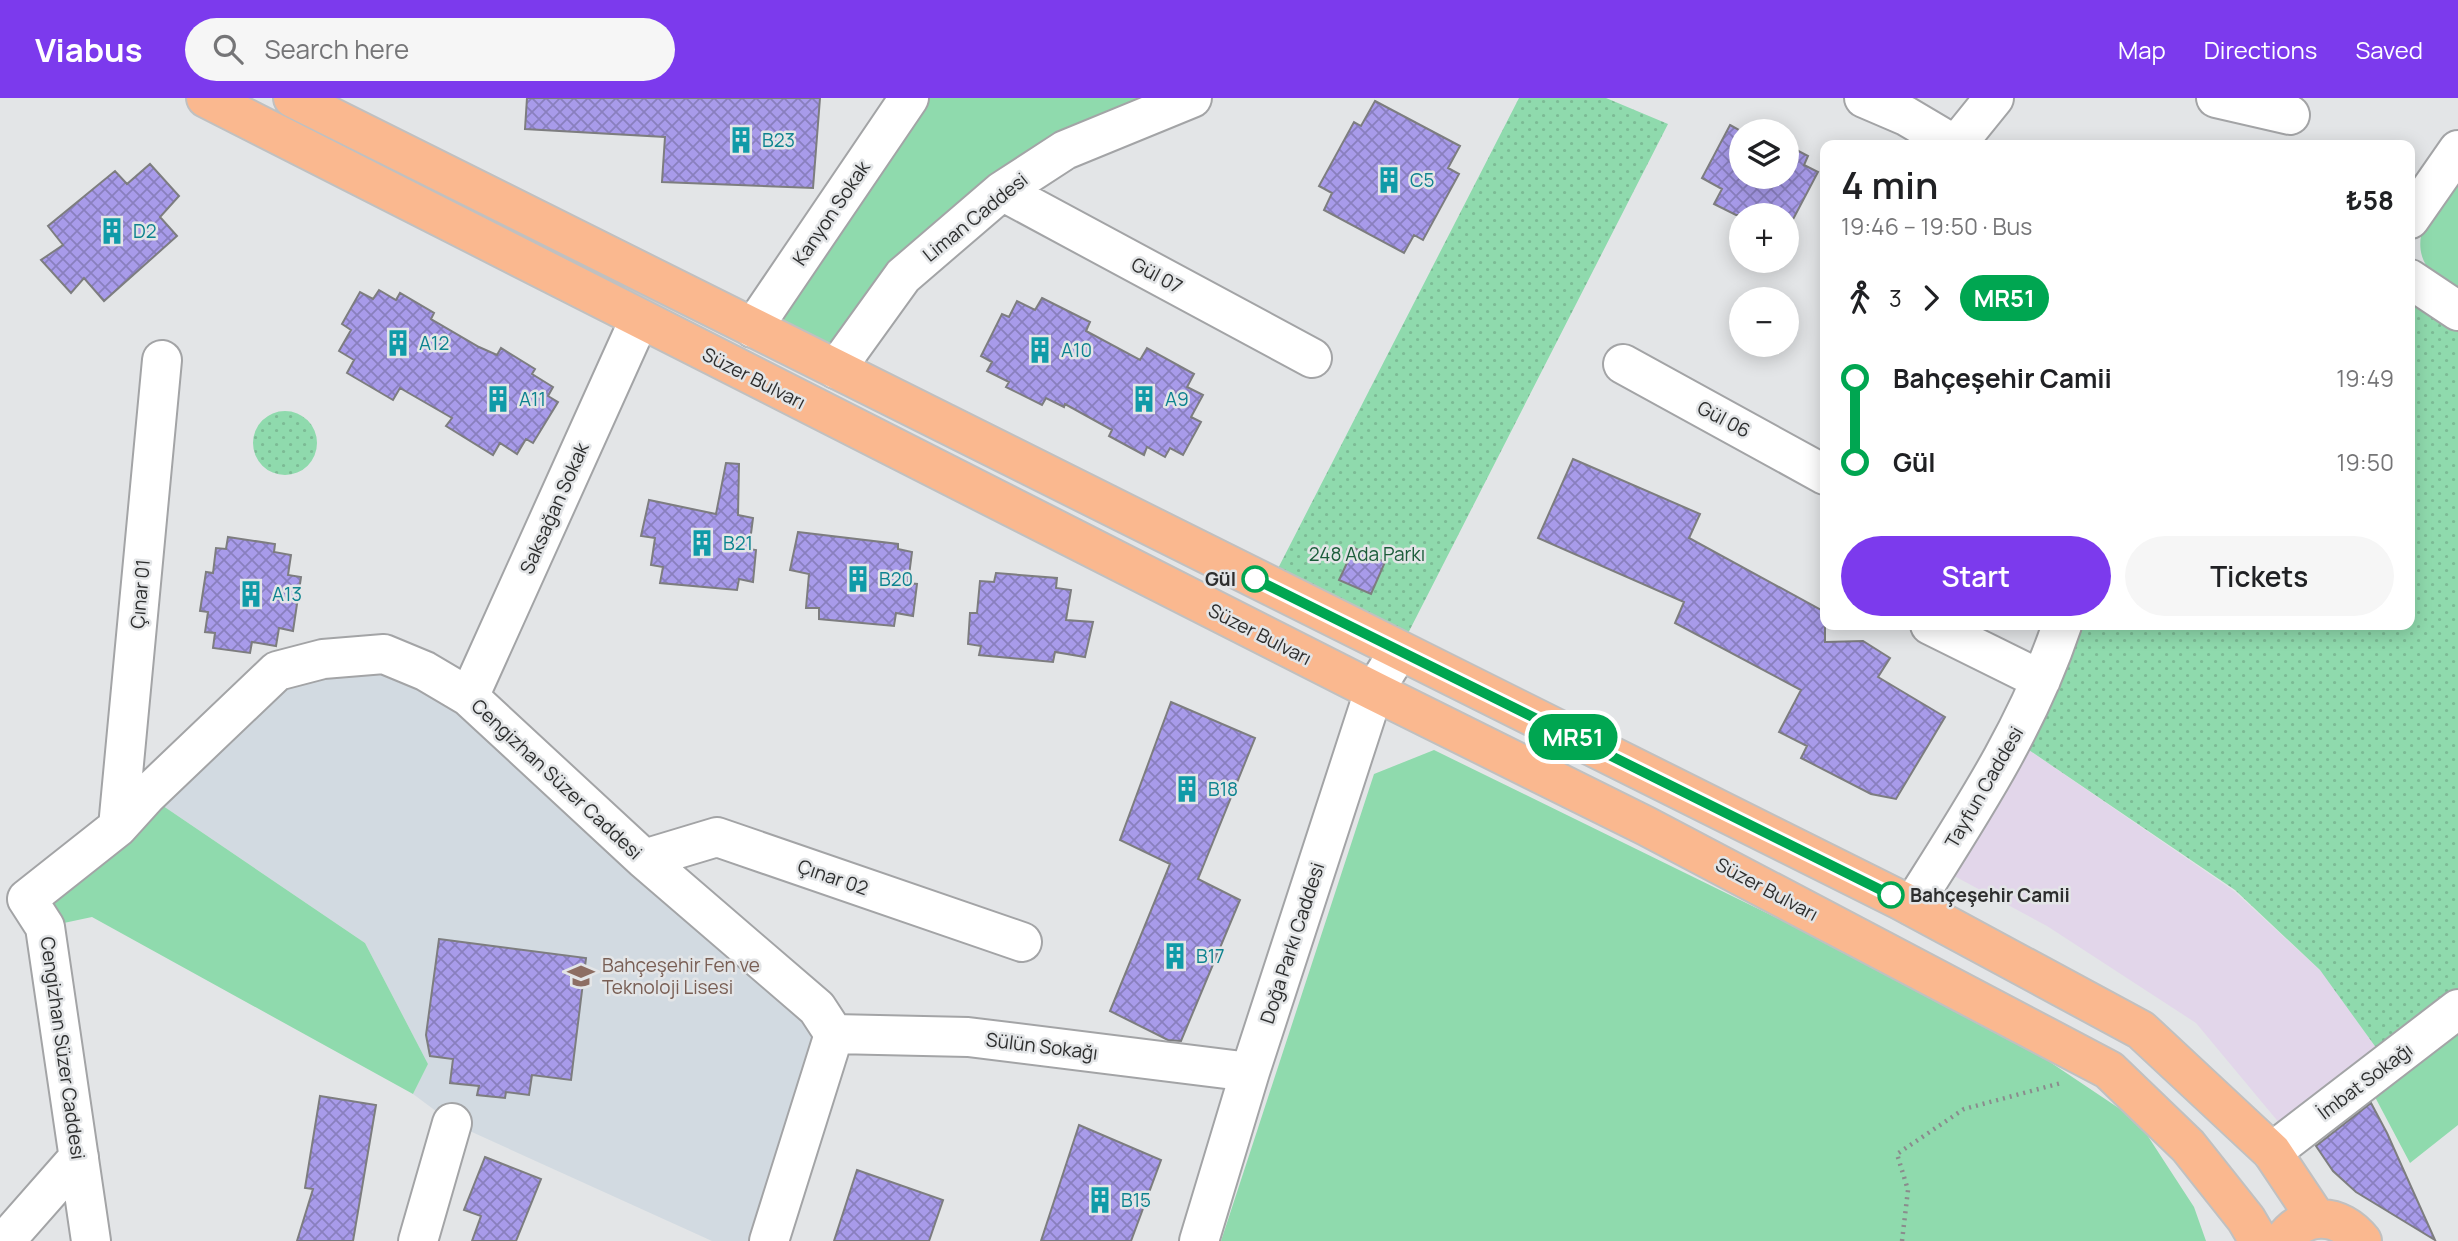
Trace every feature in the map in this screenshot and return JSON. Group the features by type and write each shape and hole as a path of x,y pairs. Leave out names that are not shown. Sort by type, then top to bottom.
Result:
{"main road":[{"name":"Süzer Bulvarı","path":"206,98 639,320 1659,832 2109,1070 2188,1146 2246,1219 2259,1241"},
{"path":"293,98 1912,906 2141,1030 2272,1152 2316,1218"},
{"path":"2283,1241 2302,1223 2316,1218 2345,1224 2362,1241"}],"street":[{"name":"Kanyon Sokak","path":"753,328 909,98"},
{"path":"1864,98 1906,116 1947,140"},
{"path":"1960,140 1994,98"},
{"path":"2216,98 2291,115"},
{"name":"Liman Caddesi","path":"836,369 903,276 1002,191 1065,150 1166,102"},
{"path":"2415,212 2458,149"},
{"name":"Gül 07","path":"1002,191 1312,358"},
{"path":"2415,282 2458,311"},
{"name":"Saksağan Sokak","path":"469,697 639,320"},
{"name":"Çınar 01","path":"118,827 162,360"},
{"name":"Gül 06","path":"1623,364 1820,472"},
{"path":"1940,630 2041,680"},
{"name":"Tayfun Caddesi","path":"1912,906 2007,754 2041,680 2060,630"},
{"name":"Doğa Parkı Caddesi","path":"1199,1241 1250,1072 1374,691 1399,651"},
{"name":"Cengizhan Süzer Caddesi","path":"91,1241 45,927 14,893 118,827 277,671 323,659 384,654 425,671 469,697 644,859 817,1008 834,1034"},
{"name":"Çınar 02","path":"644,859 717,837 1022,942"},
{"name":"İmbat Sokağı","path":"2272,1152 2458,1009"},
{"path":"769,1241 834,1034"},
{"name":"Sülün Sokağı","path":"834,1034 968,1037 1250,1072"},
{"path":"418,1241 452,1123"},
{"path":"5,1241 79,1157"}],"path":[{"path":"1902,1241 1908,1190 1897,1154 1964,1110 2109,1070"}],"shaded area":[{"name":"Bahçeşehir Fen ve Teknoloji Lisesi","path":"277,671 425,671 834,1034 769,1241 712,1241 452,1123 413,1094 428,1064 365,943 147,795"},
{"path":"2023,746 2234,891 2322,972 2389,1066 2291,1137 2196,1023 2047,926 1945,871"}],"green space":[{"path":"909,98 1145,98 1002,191 836,369 753,328"},
{"name":"248 Ada Parkı","path":"1519,98 1606,98 1668,124 1399,651 1269,586"},
{"path":"2458,175 2458,287 2428,268 2421,253 2420,241 2428,217"},
{"path":"2415,283 2458,312 2458,1017 2390,1067 2320,970 2235,890 2023,746 2072,630 2415,630"},
{"path":"285,411 297,413 308,420 315,431 315,455 308,466 297,473 285,475 273,473 262,466 255,455 253,443 255,431 262,420 273,413"},
{"path":"1434,750 1993,1024 2138,1121 2194,1207 2206,1241 1221,1241 1374,774"},
{"path":"147,795 365,943 428,1064 413,1094 92,917 45,927 27,899"},
{"path":"2458,1009 2458,1125 2410,1163 2366,1080"}],"building":[{"name":"B23","path":"527,98 820,98 813,188 662,182 665,137 525,129"},
{"name":"C5","path":"1375,101 1460,146 1448,168 1459,174 1423,240 1414,235 1404,253 1324,210 1332,193 1319,186 1354,122 1361,126"},
{"path":"1729,127 1729,189 1799,189 1799,151 1808,156 1804,165 1818,172 1799,208 1799,203 1729,203 1729,212 1714,204 1722,189 1702,178"},
{"name":"D2","path":"150,164 179,196 160,217 177,236 104,301 84,278 71,293 41,260 63,245 48,226 115,171 127,184"},
{"path":"379,290 396,300 400,293 434,313 431,319 479,347 497,355 501,348 535,369 532,374 553,387 548,396 558,402 533,443 526,439 517,454 500,443 493,455 446,426 452,418 400,388 393,400 347,373 354,360 339,351 351,330 342,324 360,292 373,299"},
{"path":"1042,298 1090,322 1086,331 1140,360 1147,348 1194,374 1187,387 1203,395 1191,417 1201,422 1183,455 1170,448 1165,457 1147,447 1144,455 1109,436 1112,430 1065,404 1064,407 1046,398 1042,405 1006,387 1009,382 987,371 992,362 981,356 1002,314 1009,317 1017,301 1035,310"},
{"path":"1573,459 1700,514 1689,538 1820,609 1820,630 1825,630 1825,642 1863,641 1890,658 1878,677 1945,717 1896,799 1871,794 1801,758 1807,746 1779,732 1801,690 1675,623 1684,602 1538,538"},
{"name":"B21","path":"726,463 739,464 738,515 753,518 749,549 756,550 753,582 739,579 737,590 660,583 663,567 651,565 655,538 641,536 649,500 716,514"},
{"name":"B20","path":"798,532 898,544 898,549 912,552 908,583 917,584 913,616 896,613 894,626 819,619 819,608 806,608 809,574 790,570"},
{"name":"A13","path":"228,537 275,544 274,552 291,555 288,575 301,577 293,631 279,628 276,646 252,642 250,653 213,648 215,633 205,632 208,612 200,611 206,572 213,573 216,548 226,549"},
{"path":"1354,548 1385,562 1371,594 1339,580"},
{"path":"996,573 1057,578 1056,588 1071,590 1066,620 1093,622 1085,657 1055,652 1053,662 979,655 981,646 968,644 970,613 977,613 980,581 994,582"},
{"path":"1171,702 1255,738 1198,879 1240,900 1181,1041 1168,1040 1110,1011 1170,864 1120,840"},
{"name":"Bahçeşehir Fen ve Teknoloji Lisesi","path":"439,939 586,958 571,1080 532,1075 529,1095 506,1092 505,1098 477,1095 479,1086 450,1083 453,1059 430,1056 426,1035"},
{"path":"320,1096 376,1105 353,1241 297,1241 313,1189 305,1188"},
{"path":"2371,1103 2435,1240 2356,1192 2333,1171 2316,1146"},
{"name":"B15","path":"1079,1125 1161,1160 1131,1241 1041,1241"},
{"path":"485,1157 541,1179 516,1241 472,1241 481,1216 464,1210"},
{"path":"857,1170 943,1200 929,1241 834,1241"}],"bus line":[{"name":"MR51","path":"1255,579 1891,895"}],"place":[{"name":"B23","path":"741,140"},
{"name":"C5","path":"1389,180"},
{"name":"D2","path":"112,231"},
{"name":"A12","path":"398,343"},
{"name":"A10","path":"1040,350"},
{"name":"A11","path":"498,399"},
{"name":"A9","path":"1144,399"},
{"name":"B21","path":"702,543"},
{"name":"B20","path":"858,579"},
{"name":"Gül","path":"1255,579"},
{"name":"A13","path":"251,594"},
{"name":"B18","path":"1187,789"},
{"name":"Bahçeşehir Camii","path":"1891,895"},
{"name":"B17","path":"1175,956"},
{"name":"Bahçeşehir Fen ve Teknoloji Lisesi","path":"581,976"},
{"name":"B15","path":"1100,1200"}]}
